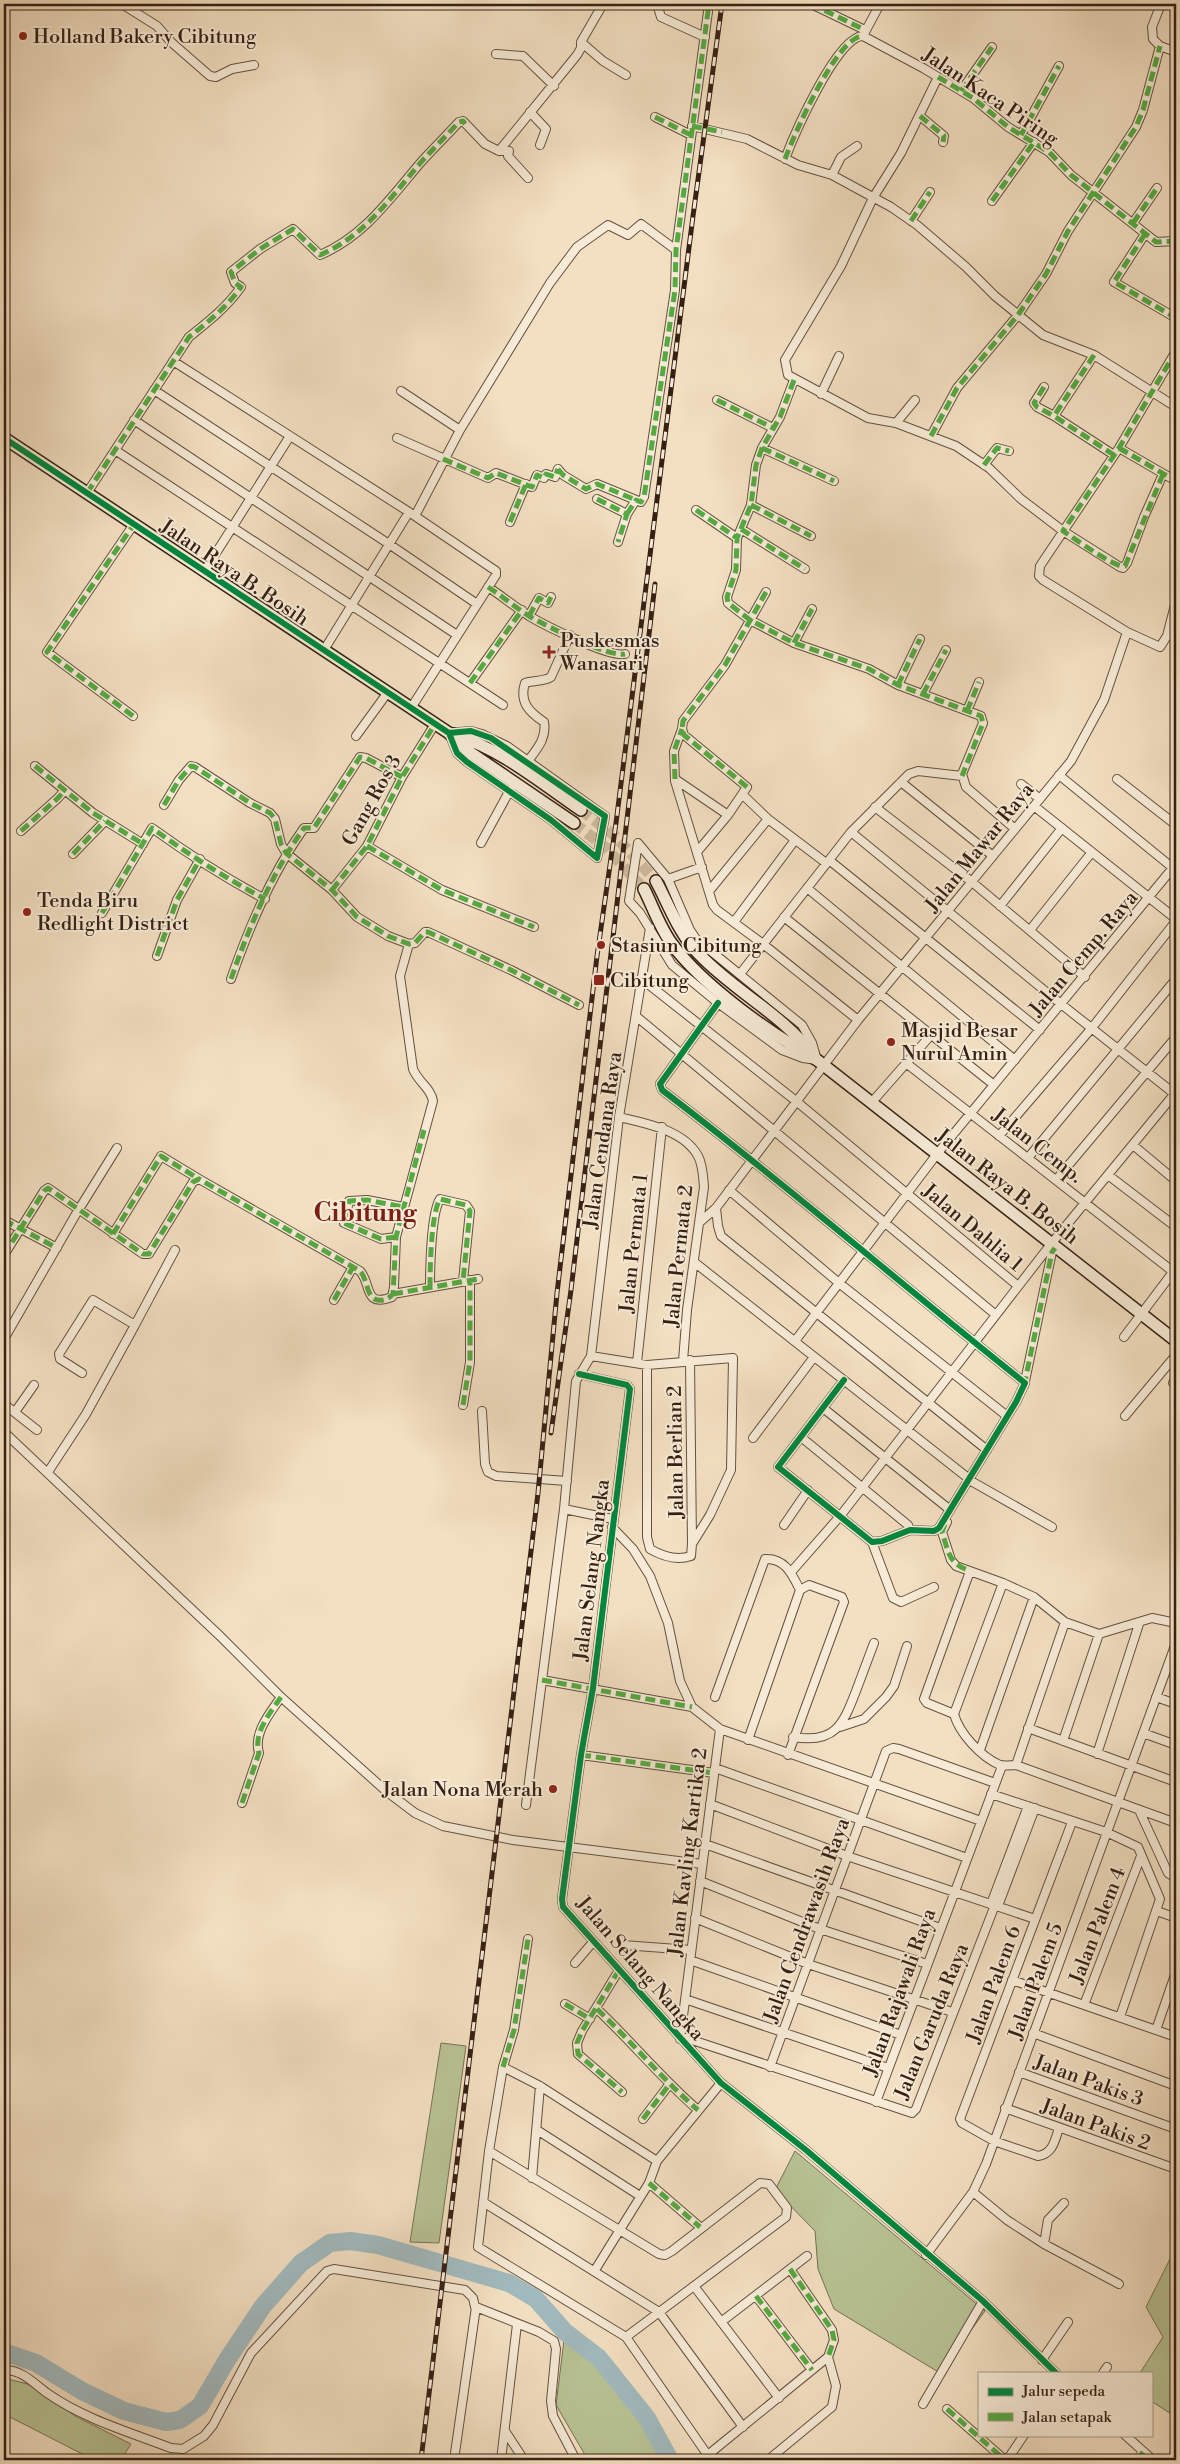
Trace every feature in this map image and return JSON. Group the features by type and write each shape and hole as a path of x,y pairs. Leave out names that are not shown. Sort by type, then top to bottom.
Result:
{"main road":[{"name":"Jalan Raya B. Bosih","path":"4,438 449,733"},
{"path":"449,733 478,742 497,752 581,810"},
{"path":"449,733 471,754 574,823"},
{"path":"662,880 683,934 698,953 795,1032 821,1062"},
{"path":"644,889 670,942 687,964 784,1042 821,1062"},
{"name":"Jalan Raya B. Bosih","path":"821,1062 1053,1246 1142,1312 1176,1341"}],"street":[{"path":"122,4 158,26 171,42 210,76 216,77 232,69 254,65"},
{"path":"499,150 554,86 577,55 581,48 581,42 603,4"},
{"path":"657,4 661,17 705,36"},
{"path":"397,438 488,478 496,473 502,474 532,487 538,475 544,478 546,474 555,477 558,469 563,475 586,489 597,484 641,502 644,497 675,290 676,250 709,4"},
{"name":"Jalan Kaca Piring","path":"810,4 864,33 961,90 1049,152 1071,175 1156,242 1176,241"},
{"path":"785,159 798,126 826,74 846,46 864,33 880,4"},
{"path":"1161,4 1152,34 1153,39 1160,46 1176,52"},
{"path":"581,42 603,61 626,75"},
{"path":"931,436 957,388 1018,315 1046,274 1068,231 1136,127 1143,110 1160,46"},
{"path":"961,90 992,47"},
{"path":"496,54 523,56 554,86"},
{"path":"1021,134 1059,66"},
{"path":"938,77 901,153 872,198 841,266 785,360 785,370 794,380 868,418 896,423 956,446 984,465 1021,499 1064,531 1120,567 1125,566 1163,474"},
{"path":"530,112 546,129 540,145"},
{"path":"920,116 944,136 943,142"},
{"path":"655,117 691,134"},
{"path":"88,493 189,337 234,297 241,287 235,283 231,272 260,249 293,229 321,255 352,237 378,215 422,161 462,121 485,144 499,150 509,151 509,157 528,178"},
{"path":"692,126 716,130 747,139 785,159 832,175 891,207 911,221 966,267 984,287 1049,339 1094,355 1176,407"},
{"path":"992,201 1034,142"},
{"path":"832,175 841,157 857,146"},
{"path":"1132,223 1157,188"},
{"path":"911,221 930,192"},
{"path":"324,650 390,544 412,514 460,430 550,284 577,247 608,225 628,235 641,224 676,250"},
{"path":"1146,234 1114,282 1176,318"},
{"path":"1176,351 1119,448 1040,566 1039,576 1127,632 1162,646 1176,601"},
{"path":"1054,416 1094,355"},
{"path":"821,394 839,356"},
{"path":"173,361 464,548 496,573 411,708"},
{"path":"794,380 780,417 762,448 756,465 751,505 737,538 736,570 727,600 750,620 794,643 869,669 898,685 981,716 983,723 962,778 966,787 1015,829"},
{"path":"1044,387 1034,402 1037,407 1114,455"},
{"path":"154,390 390,544 477,604"},
{"path":"401,391 460,430"},
{"path":"717,400 773,428"},
{"path":"896,423 915,400"},
{"path":"134,420 370,575 457,635"},
{"path":"204,572 290,436"},
{"path":"762,448 834,481"},
{"path":"984,465 997,448 1009,452"},
{"path":"1119,448 1176,481"},
{"path":"115,450 502,705"},
{"path":"510,522 526,484"},
{"path":"596,499 627,514"},
{"path":"618,542 627,514 636,500"},
{"path":"751,505 811,536"},
{"path":"696,510 737,538"},
{"path":"133,716 47,652 134,524"},
{"path":"741,529 805,569"},
{"path":"488,587 529,616 600,650 620,655 624,654"},
{"path":"766,592 725,666 683,720 682,729 674,751 675,779 716,910 763,944 858,1020"},
{"path":"529,616 539,598 548,604 551,597"},
{"path":"794,643 812,609"},
{"path":"470,683 522,610"},
{"name":"Jalan Mawar Raya","path":"700,1222 716,1208 796,1101 821,1062 880,994 1071,762 1104,700 1127,632"},
{"path":"528,761 540,745 546,731 544,722 526,707 522,696 525,683 534,680 545,681 551,677 570,635"},
{"path":"898,685 920,639"},
{"path":"923,694 946,650"},
{"path":"967,711 980,682"},
{"path":"356,736 388,692"},
{"name":"Gang Ros 3","path":"332,890 367,846 402,777 436,724"},
{"path":"682,729 684,735 745,791 768,819 925,938 1040,1030"},
{"name":"Jalan Raya B. Bosih","path":"471,731 482,734 506,746 605,816 597,858 551,820 462,757 457,752 449,733 471,731"},
{"path":"231,979 244,942 286,853 304,828 314,828 360,757 366,758 402,777"},
{"path":"35,766 105,821 143,844"},
{"path":"164,805 183,774 191,766 195,767 250,803 270,812 275,819 286,853 332,890 357,916 388,936 409,944 415,943 425,932 428,932 511,970 579,1005"},
{"path":"740,974 850,832 900,782 910,774 918,772 962,778"},
{"path":"1059,776 1175,866"},
{"path":"675,779 728,815"},
{"path":"1117,779 1176,825"},
{"path":"900,782 993,856"},
{"path":"1022,784 1040,799"},
{"path":"21,832 65,790"},
{"path":"481,843 510,790"},
{"path":"697,852 745,791"},
{"path":"1000,1136 1091,1029 1176,920 1034,806"},
{"path":"875,807 972,882 1085,977"},
{"path":"710,890 768,819"},
{"path":"73,854 105,821"},
{"path":"102,913 152,828 200,859 223,877 264,899"},
{"path":"1000,906 1062,828"},
{"path":"792,1571 862,1489 1018,1286 1053,1246 1133,1144 1176,1094 1147,1074 1091,1029 850,832"},
{"path":"734,922 796,840"},
{"name":"Jalan Raya B. Bosih","path":"638,843 696,939 802,1025 821,1062 782,1050 672,966 650,928 629,901 638,843"},
{"path":"367,846 442,890 534,927"},
{"path":"1030,930 1092,852"},
{"path":"157,956 177,900 200,859"},
{"name":"Jalan Cemp. Raya","path":"795,1342 937,1154 1175,866"},
{"path":"662,880 702,867"},
{"path":"807,888 1015,1060"},
{"path":"784,917 994,1085"},
{"name":"Jalan Cendana Raya","path":"591,1356 619,1117 637,1017 650,928"},
{"path":"393,1294 396,1237 433,1101 432,1094 417,1078 413,1069 400,976 409,944"},
{"path":"1028,1158 1119,1051 1176,979"},
{"name":"Jalan Dahlia 1","path":"643,980 796,1101 1018,1286"},
{"path":"718,1003 660,1084 662,1090 753,1159 862,1252 1025,1383"},
{"path":"637,1017 773,1132 885,1221 996,1315"},
{"path":"872,1102 930,1035"},
{"path":"1056,1180 1147,1074 1176,1037"},
{"name":"Jalan Cemp.","path":"906,1063 1175,1271"},
{"name":"Jalan Permata 2","path":"619,1117 662,1127 688,1144 698,1156 704,1187 687,1310 687,1361"},
{"name":"Jalan Permata 1","path":"636,1363 662,1127"},
{"path":"1133,1144 1176,1180"},
{"path":"4,1339 79,1209 117,1148"},
{"path":"113,1234 161,1156 199,1180 354,1267 364,1275 367,1290 371,1297 379,1300 385,1299 393,1294 404,1294 430,1287 478,1279"},
{"path":"1108,1175 1176,1227"},
{"path":"4,1255 46,1189 79,1209 143,1254 149,1254 193,1182 199,1180"},
{"path":"729,1190 839,1283 1007,1416"},
{"path":"430,1287 432,1242 436,1210 440,1199 466,1205 470,1211 466,1281 470,1352 463,1405"},
{"path":"396,1237 381,1239 344,1223 344,1215 349,1201 367,1200 403,1207"},
{"path":"716,1208 721,1236 987,1450"},
{"path":"4,1220 57,1248"},
{"path":"938,1532 949,1509 1019,1402 1025,1383 1053,1246"},
{"path":"48,1472 86,1414 175,1250"},
{"path":"694,1262 969,1480 1014,1503 1052,1527"},
{"path":"334,1300 354,1267"},
{"path":"1124,1337 1175,1271"},
{"path":"82,1373 60,1359 59,1354 92,1300 135,1325"},
{"path":"1126,1416 1176,1355"},
{"path":"526,1805 564,1509 576,1380 591,1356 647,1364 733,1359 730,1470 710,1515 692,1544 690,1556 662,1556 650,1549 647,1538 647,1364"},
{"path":"753,1438 814,1356"},
{"name":"Jalan Berlian 2","path":"687,1361 692,1544"},
{"name":"Jalan Selang Nangka","path":"579,1374 627,1385 630,1389 593,1688 581,1755 562,1899 563,1907 721,2083 806,2150 926,2255 983,2301 1055,2372"},
{"path":"844,1380 778,1467 841,1515 872,1542 893,1598 901,1602 934,1587"},
{"path":"938,1532 1025,1383"},
{"path":"15,1412 34,1386"},
{"path":"4,1404 37,1430"},
{"path":"823,1408 884,1459 949,1509"},
{"path":"482,1411 485,1464 488,1472 496,1476 566,1481"},
{"path":"4,1432 220,1636 280,1697 386,1791 415,1813 443,1826 570,1848 702,1864"},
{"path":"801,1438 908,1525 910,1530"},
{"path":"784,1525 808,1490"},
{"path":"564,1509 612,1523 633,1549 650,1576 668,1623 680,1681 692,1707 720,1729 873,1785 981,1821"},
{"path":"872,1542 882,1541 910,1530 938,1532"},
{"path":"938,1532 947,1547 951,1560 956,1566 1003,1583 1034,1597 1065,1622 1099,1634 1139,1624 1152,1618 1176,1623"},
{"path":"715,1697 765,1559 773,1559 792,1571 800,1590"},
{"path":"954,1714 924,1700 970,1571"},
{"path":"1003,1583 954,1714 956,1721 980,1750 1002,1766 1016,1765 1176,1823"},
{"path":"748,1740 800,1590 809,1585 842,1598 844,1602 788,1755"},
{"path":"980,1750 1034,1597"},
{"path":"1016,1765 1065,1622"},
{"path":"1097,1754 1139,1624"},
{"path":"1063,1741 1099,1634"},
{"path":"793,1737 811,1740 825,1736 845,1721 874,1643"},
{"name":"Jalan Palem 5","path":"926,2255 973,2192 986,2164 1156,1697 1172,1664 1176,1643"},
{"path":"838,1727 864,1719 886,1697 894,1686 907,1646"},
{"path":"542,1680 692,1707"},
{"path":"242,1803 259,1753 257,1745 261,1728 280,1697"},
{"path":"1156,1697 1176,1704"},
{"path":"1028,1728 1176,1782"},
{"name":"Jalan Kavling Kartika 2","path":"680,2038 720,1729"},
{"path":"1143,1733 1176,1745"},
{"name":"Jalan Cendrawasih Raya","path":"770,2067 886,1751 893,1748 995,1784"},
{"path":"581,1755 714,1771 966,1858"},
{"name":"Jalan Rajawali Raya","path":"876,2102 1002,1766"},
{"path":"991,1794 1106,1832 1138,1847 1160,1899 1120,2017"},
{"path":"710,1804 847,1856 1035,1919"},
{"name":"Jalan Garuda Raya","path":"876,2102 908,2112 916,2110 1032,1807"},
{"path":"1139,1810 1168,1873 1176,1878"},
{"name":"Jalan Palem 6","path":"994,2141 962,2123 960,2119 1072,1822"},
{"path":"705,1844 940,1928"},
{"name":"Jalan Palem 4","path":"1084,2005 1141,1856"},
{"path":"700,1881 820,1929 927,1964"},
{"path":"1157,1912 1176,1918"},
{"path":"695,1918 808,1964 952,2012"},
{"path":"528,1939 514,2030 503,2067 489,2151 478,2244 480,2250 626,2337 710,2457 743,2427 828,2357 834,2340 832,2330 790,2269"},
{"path":"575,1963 593,1942"},
{"path":"623,1945 691,1950"},
{"path":"690,1960 901,2035"},
{"path":"619,1970 577,2043 578,2054 622,2092"},
{"path":"1156,2030 1176,1972"},
{"path":"1012,1980 1176,2037"},
{"path":"685,1999 888,2068"},
{"path":"566,2004 590,2019"},
{"path":"596,2009 627,2038 669,2084 698,2110"},
{"path":"1033,2033 1174,2085 1176,2075"},
{"path":"680,2038 876,2102"},
{"path":"503,2067 540,2086 657,2161"},
{"name":"Jalan Pakis 3","path":"1019,2072 1176,2129"},
{"path":"595,2270 649,2183 657,2161 721,2083"},
{"path":"643,2119 669,2084"},
{"path":"532,2178 540,2086"},
{"name":"Jalan Pakis 2","path":"1006,2108 1176,2170"},
{"path":"994,2141 1038,2156 1045,2155 1051,2151 1059,2128"},
{"path":"536,2130 640,2196"},
{"path":"489,2151 659,2254 665,2255 760,2183 769,2184 788,2208 786,2217 626,2337"},
{"path":"649,2183 700,2227"},
{"path":"973,2192 1007,2220 1044,2244 1119,2284"},
{"path":"483,2202 595,2270 659,2312 743,2427"},
{"path":"1044,2244 1048,2220 1064,2203"},
{"path":"721,2322 807,2256"},
{"path":"4,2370 20,2373 59,2400 93,2418 171,2448 183,2449 204,2436 213,2426 251,2352 327,2270 334,2269 363,2273 465,2290 472,2298 475,2308 454,2460"},
{"path":"694,2286 779,2398"},
{"path":"756,2296 812,2370"},
{"path":"923,2404 983,2301"},
{"path":"475,2308 539,2332 554,2341 556,2349 551,2400 553,2416 576,2460"},
{"path":"1042,2360 1068,2322"},
{"path":"500,2460 505,2431 516,2324"},
{"path":"768,2460 832,2407 836,2386 828,2357"},
{"path":"947,2410 1006,2460 1023,2436"},
{"path":"505,2431 524,2460"},
{"path":"1126,2436 1154,2460"},
{"path":"1138,2460 1143,2452"}],"green space":[{"path":"441,2043 466,2046 439,2243 410,2242"},
{"path":"795,2151 985,2311 940,2373 834,2309 818,2269 815,2231 775,2190"},
{"path":"1176,2247 1176,2417 1152,2402 1152,2372 1141,2372 1163,2337 1146,2307"},
{"path":"565,2332 599,2358 647,2418 670,2460 588,2460 556,2405"},
{"path":"4,2378 35,2386 75,2416 131,2444 121,2460 94,2460 4,2414"}],"waterway":[{"path":"4,2352 36,2363 82,2391 124,2411 166,2422 180,2420 200,2406 227,2360 263,2306 301,2263 330,2243 350,2241 378,2245 509,2283 536,2299 565,2332 599,2358 647,2418 670,2460"}],"tunnel":[{"path":"581,810 615,836 656,881"},
{"path":"574,823 605,847 644,889"}],"railway":[{"path":"421,2460 538,1493 557,1293 597,956 616,823 693,216 722,4"},
{"path":"551,1433 571,1290 655,584"}],"marked path":[{"path":"627,514 636,500 641,502 644,497 675,290 676,250 709,4"},
{"path":"811,4 865,30"},
{"path":"785,159 797,130 829,69 841,52 853,40 863,36"},
{"path":"931,436 957,388 1018,315 1046,274 1068,231 1136,127 1143,110 1160,46"},
{"path":"961,91 992,47"},
{"path":"1021,135 1059,66"},
{"path":"938,77 973,98 1008,127 1049,152 1071,175 1156,242 1176,241"},
{"path":"920,116 944,136 943,142"},
{"path":"655,117 691,135"},
{"path":"87,493 189,337 223,308 241,287 235,283 231,272 260,249 293,229 320,255 336,247 364,226 388,202 422,161 459,122 463,121 465,124"},
{"path":"692,126 722,132"},
{"path":"992,201 1034,142"},
{"path":"1133,223 1157,188"},
{"path":"911,221 930,192"},
{"path":"1145,234 1114,282 1176,318"},
{"path":"1163,474 1125,566 1120,566 1104,558 1063,531 1119,448 1176,351"},
{"path":"1094,355 1054,416 1114,455"},
{"path":"794,380 780,417 762,448 756,465 751,505 737,538 736,570 727,597 728,603 750,620 794,643 869,669 898,685 981,716 983,723 962,776"},
{"path":"1044,387 1034,403 1037,407 1054,416"},
{"path":"717,400 773,428"},
{"path":"762,448 834,481"},
{"path":"984,465 997,448 1009,451"},
{"path":"1119,448 1176,481"},
{"path":"443,459 488,478 496,473 532,487 537,475 544,478 546,474 555,477 558,469"},
{"path":"558,469 563,475 586,489 597,484 636,500"},
{"path":"510,522 526,484"},
{"path":"597,499 627,514 618,542"},
{"path":"751,505 811,536"},
{"path":"696,510 737,538"},
{"path":"133,716 47,652 134,524"},
{"path":"741,529 805,569"},
{"path":"488,587 529,616 548,626 592,646 617,654 625,654"},
{"path":"747,787 684,735 682,729 683,721 725,665 766,592"},
{"path":"529,616 539,598 548,603 551,597"},
{"path":"794,643 812,609"},
{"path":"470,683 522,610"},
{"path":"898,685 920,639"},
{"path":"923,694 946,650"},
{"path":"967,711 979,682"},
{"path":"332,890 367,846 402,777 435,724"},
{"path":"675,779 674,751 682,729"},
{"path":"231,979 254,920 292,845 304,828 314,828 360,757 366,758 402,777"},
{"path":"35,766 93,813 143,844"},
{"path":"164,805 179,780 191,766 195,767 250,803 270,813 275,819 281,844 286,853 332,890 357,917 388,936 409,944 415,943 425,932 428,932 511,970 579,1005"},
{"path":"21,831 65,790"},
{"path":"73,854 105,821"},
{"path":"102,913 152,828 207,865 265,899"},
{"path":"367,846 442,890 534,927"},
{"path":"157,956 177,900 200,859"},
{"path":"4,1255 44,1191 48,1188 143,1254 149,1254 193,1182 199,1179 360,1271 370,1295 377,1300 385,1300 393,1294 396,1237 424,1130"},
{"path":"113,1234 161,1156 199,1179"},
{"path":"430,1287 433,1228 440,1199 466,1205 470,1211 463,1281"},
{"path":"396,1237 381,1239 344,1223 349,1201 367,1200 403,1207"},
{"path":"4,1220 57,1248"},
{"path":"1024,1386 1052,1252 1055,1248"},
{"path":"334,1300 353,1267"},
{"path":"393,1294 478,1279"},
{"path":"463,1405 470,1362 470,1280"},
{"path":"945,1524 942,1532 950,1556 953,1561 970,1571"},
{"path":"542,1680 692,1707"},
{"path":"242,1803 259,1753 258,1738 260,1731 281,1697"},
{"path":"581,1755 714,1773"},
{"path":"503,2067 514,2030 528,1939"},
{"path":"619,1970 582,2031 577,2043 578,2054 622,2092"},
{"path":"565,2004 590,2019"},
{"path":"597,2009 698,2110"},
{"path":"643,2119 669,2085"},
{"path":"649,2183 700,2227"},
{"path":"790,2269 832,2330 834,2340 828,2357"},
{"path":"756,2296 812,2370"},
{"path":"947,2409 1005,2460"},
{"path":"1137,2460 1143,2452"}],"cycle path":[{"path":"4,438 449,733 457,753 467,762 551,820 597,858 605,816 491,738 471,731 449,733"},
{"path":"718,1003 660,1084 662,1090 754,1162 1025,1383 1016,1402 939,1528 934,1531 910,1530 882,1541 872,1542 778,1467 844,1380"},
{"path":"579,1374 627,1385 630,1389 593,1688 581,1755 562,1899 563,1907 721,2083 806,2150 983,2301 1055,2372"}],"place":[{"name":"Holland Bakery Cibitung","path":"23,36"},
{"name":"Puskesmas Wanasari","path":"549,652"},
{"name":"Tenda Biru Redlight District","path":"27,912"},
{"name":"Stasiun Cibitung","path":"601,945"},
{"name":"Cibitung","path":"599,980"},
{"name":"Masjid Besar Nurul Amin","path":"891,1042"},
{"name":"Jalan Nona Merah","path":"553,1789"}],"district":[{"name":"Cibitung","path":"365,1212"}]}
